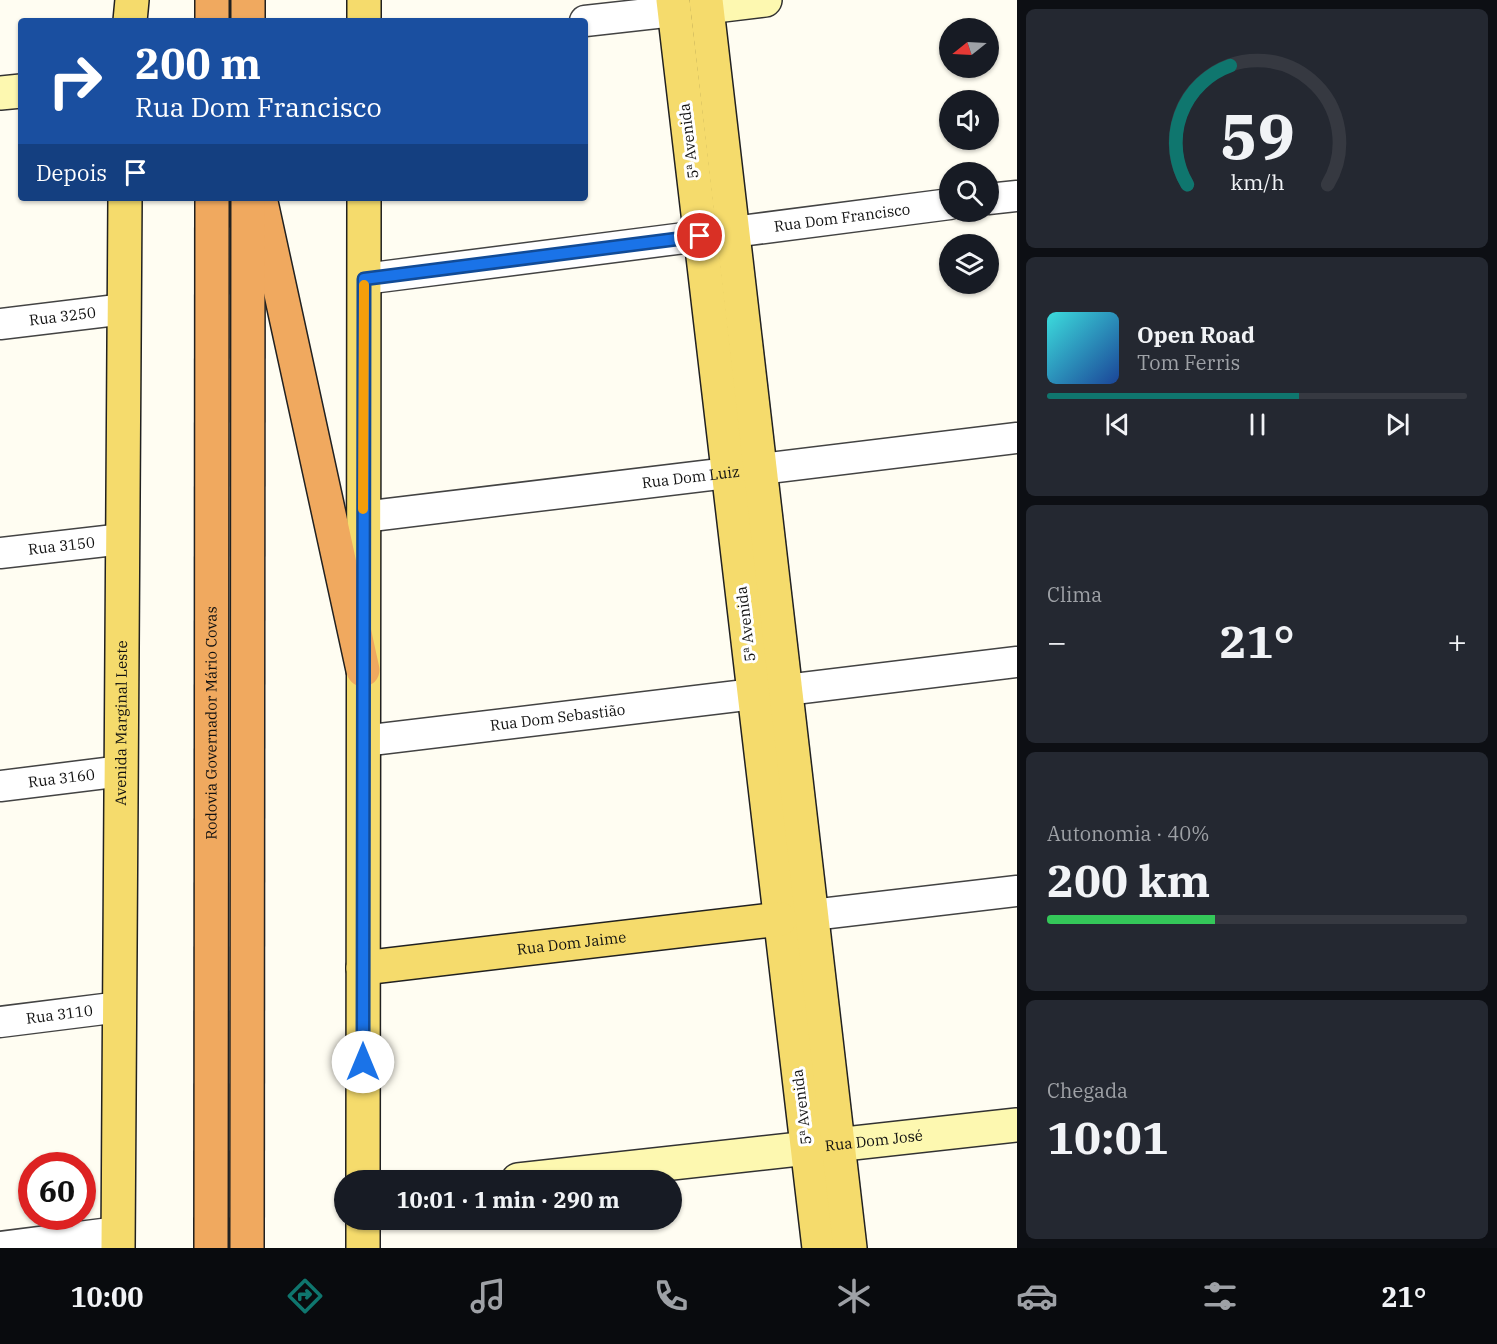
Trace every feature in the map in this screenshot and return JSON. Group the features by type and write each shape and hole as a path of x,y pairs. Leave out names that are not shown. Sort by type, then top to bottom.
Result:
{"highway":[{"path":"212,0 212,18"},
{"path":"248,0 248,18"},
{"name":"Rodovia Governador Mário Covas","path":"211,1248 212,201"},
{"path":"247,1248 248,201"},
{"path":"261,201 363,670"}],"main road":[{"path":"130,18 132,0"},
{"path":"364,0 364,18"},
{"name":"5ª Avenida","path":"706,3 760,469 770,692 796,917 807,1149 819,1248"},
{"name":"5ª Avenida","path":"673,5 728,473 770,692"},
{"name":"Avenida Marginal Leste","path":"118,1240 125,201"},
{"path":"363,1170 364,201"},
{"name":"5ª Avenida","path":"796,917 838,1144 850,1248"},
{"name":"Rua Dom Jaime","path":"363,968 796,917"},
{"path":"363,1230 363,1248"}],"street":[{"path":"706,3 765,0"},
{"path":"588,20 673,5"},
{"path":"0,93 18,91"},
{"path":"999,198 1017,196"},
{"name":"Rua Dom Francisco","path":"733,232 939,205"},
{"path":"364,279 700,236"},
{"name":"Rua 3250","path":"0,324 125,309"},
{"name":"Rua Dom Luiz","path":"363,517 1017,438"},
{"name":"Rua 3150","path":"0,553 123,538"},
{"name":"Rua Dom Sebastião","path":"363,741 1017,662"},
{"name":"Rua 3160","path":"0,786 122,771"},
{"name":"Rua Dom Jaime","path":"796,917 1017,891"},
{"name":"Rua 3110","path":"0,1022 120,1007"},
{"name":"Rua Dom José","path":"611,1170 1017,1125"},
{"path":"0,1247 118,1240"}],"slow traffic":[{"path":"363,509 364,285"}],"route":[{"path":"363,1062 364,279 700,236"}]}
